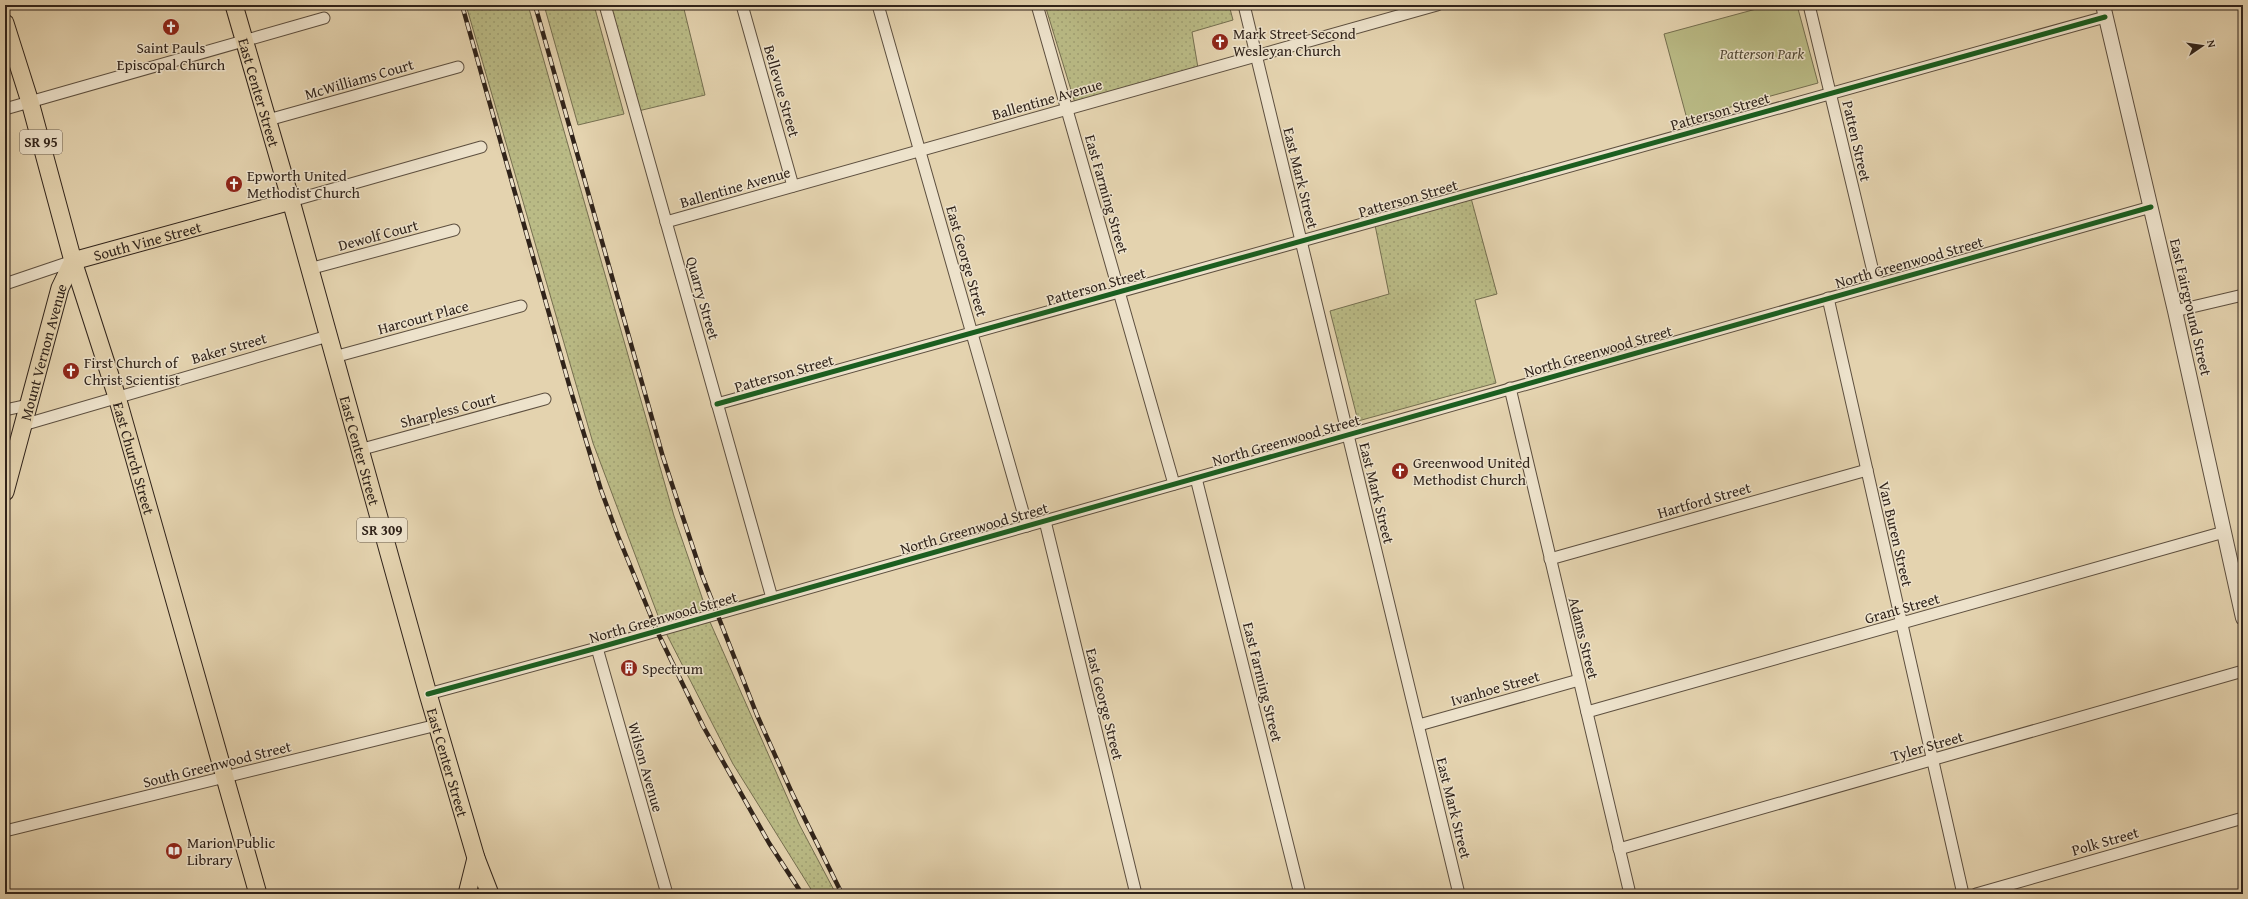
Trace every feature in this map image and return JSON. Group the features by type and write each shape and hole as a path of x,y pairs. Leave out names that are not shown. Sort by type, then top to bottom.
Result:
{"main road":[{"name":"East Center Street","path":"234,5 291,201 428,694 476,858 490,894"},
{"name":"East Church Street","path":"5,23 30,102 73,261 117,397 258,894"},
{"name":"South Vine Street","path":"73,261 291,201"},
{"name":"Mount Vernon Avenue","path":"5,492 8,473 23,425 60,288 73,261"},
{"name":"SR 309","path":"467,894 473,877 476,858"}],"street":[{"name":"Quarry Street","path":"605,5 772,598"},
{"name":"Bellevue Street","path":"743,5 793,186"},
{"name":"East George Street","path":"878,5 1027,526"},
{"name":"East Farming Street","path":"1037,5 1174,484"},
{"name":"East Mark Street","path":"1244,5 1460,894"},
{"name":"Ballentine Avenue","path":"666,222 1436,5"},
{"name":"Patten Street","path":"1809,5 1876,284"},
{"name":"Patterson Street","path":"718,404 1830,93 2104,11"},
{"name":"East Fairground Street","path":"2104,11 2151,206 2243,618"},
{"path":"5,109 324,18"},
{"name":"McWilliams Court","path":"268,120 458,67"},
{"path":"291,201 481,147"},
{"name":"North Greenwood Street","path":"428,694 597,648 2151,206"},
{"name":"Dewolf Court","path":"309,268 454,230"},
{"name":"South Vine Street","path":"5,284 73,261"},
{"path":"2175,311 2243,295"},
{"name":"Van Buren Street","path":"1828,298 1963,894"},
{"name":"Harcourt Place","path":"334,357 521,306"},
{"name":"Baker Street","path":"23,425 328,336"},
{"name":"Adams Street","path":"1510,388 1630,894"},
{"name":"Sharpless Court","path":"359,450 545,399"},
{"path":"5,410 28,405"},
{"name":"Hartford Street","path":"1550,559 1867,470"},
{"name":"East Farming Street","path":"1196,478 1300,894"},
{"name":"East George Street","path":"1045,521 1136,894"},
{"name":"Grant Street","path":"1587,712 2224,532"},
{"name":"Wilson Avenue","path":"597,648 667,894"},
{"name":"Tyler Street","path":"1620,849 2243,671"},
{"name":"Ivanhoe Street","path":"1419,725 1579,680"},
{"name":"South Greenwood Street","path":"5,831 437,725"},
{"name":"Polk Street","path":"1976,894 2243,818"}],"green space":[{"path":"466,5 528,5 674,516 706,609 660,621 593,443"},
{"path":"544,5 594,5 624,114 578,125"},
{"path":"606,5 683,5 705,95 634,112"},
{"path":"1045,5 1229,5 1233,20 1192,32 1198,68 1075,103"},
{"name":"Patterson Park","path":"1771,5 1797,5 1818,83 1687,119 1664,34"},
{"path":"1471,198 1497,294 1475,300 1496,383 1358,421 1330,311 1389,294 1375,225"},
{"path":"710,622 799,824 836,894 814,894 733,764 666,633"}],"railway":[{"path":"462,5 570,388 601,490 618,536 657,631 703,726 769,843 802,894"},
{"path":"535,5 663,457 702,575 757,715 792,793 842,894"}],"cycle path":[{"path":"717,404 2105,17"},
{"path":"428,694 597,648 2151,207"}],"place":[{"name":"Saint Pauls Episcopal Church","path":"171,27"},
{"name":"Mark Street Second Wesleyan Church","path":"1220,42"},
{"name":"Epworth United Methodist Church","path":"234,184"},
{"name":"First Church of Christ Scientist","path":"71,371"},
{"name":"Greenwood United Methodist Church","path":"1400,471"},
{"name":"Spectrum","path":"629,668"},
{"name":"Marion Public Library","path":"174,851"}]}
